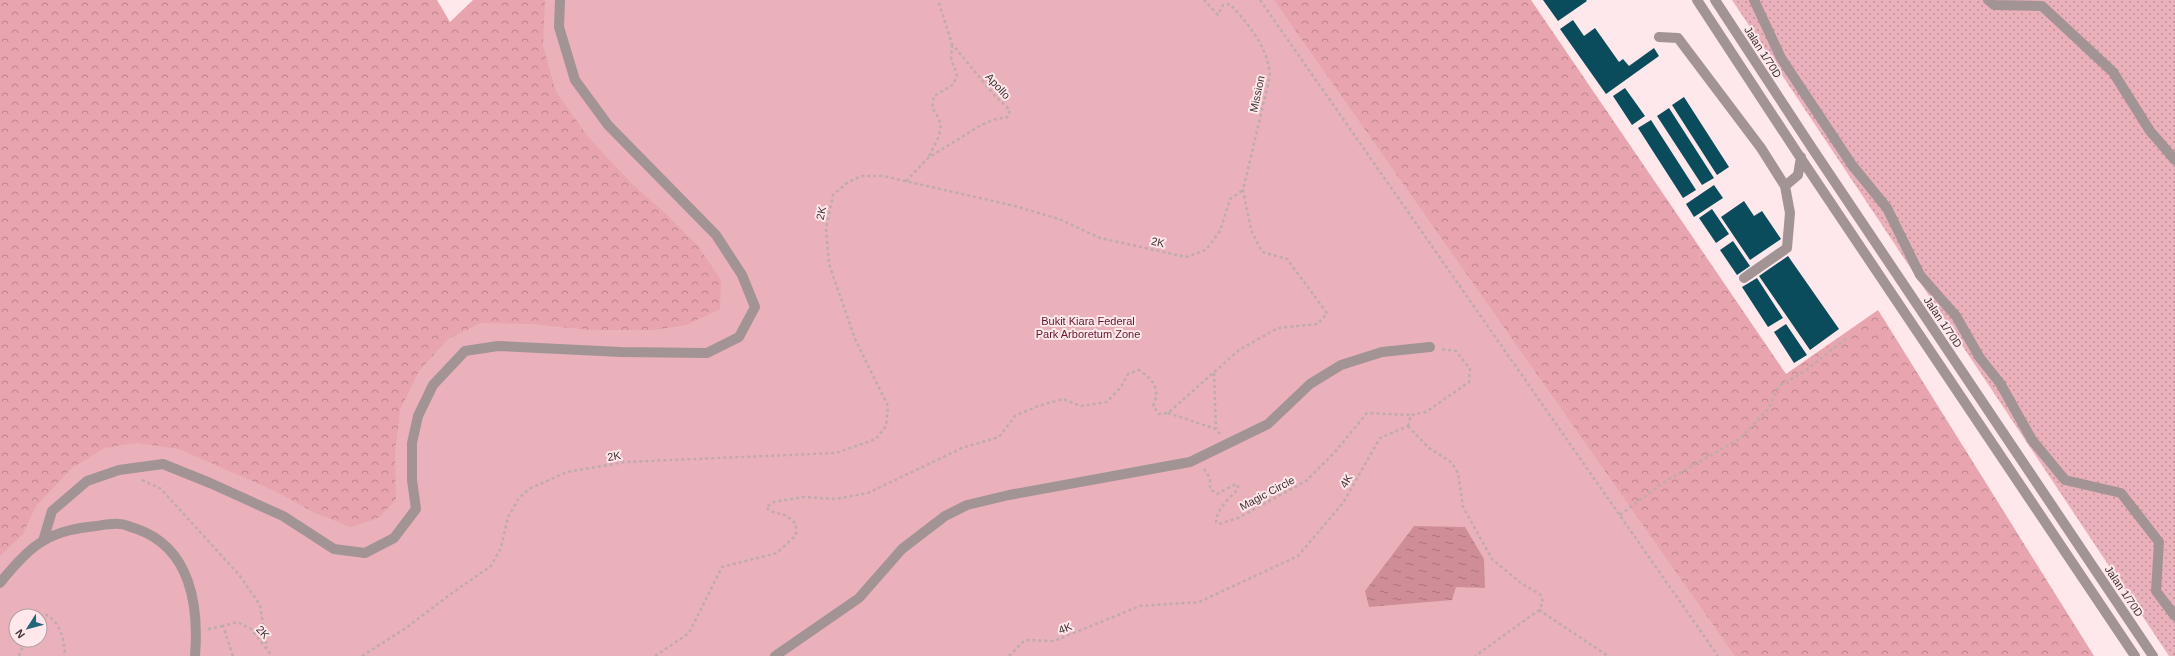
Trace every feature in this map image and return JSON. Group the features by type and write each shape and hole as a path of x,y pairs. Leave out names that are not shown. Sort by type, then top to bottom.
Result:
{"street":[{"path":"43,541 52,511 87,481 119,470 163,464 210,482 283,516 334,549 365,552 394,538 416,509 412,480 412,443 418,416 433,385 465,351 498,346 621,352 708,353 739,337 755,308 742,274 716,236 608,125 575,80 559,27 560,0"},
{"path":"1697,0 1800,157 2135,656"},
{"name":"Jalan 1/70D","path":"1715,0 1812,148 2153,656"},
{"path":"1754,0 1781,58 1852,165 1887,208 1920,275 1956,316 1980,358 2000,383 2032,440 2065,480 2121,493 2159,542 2156,592 2175,616"},
{"path":"1988,0 1994,5 2042,6 2113,72 2150,131 2175,160"},
{"path":"1659,37 1678,38 1761,148 1785,186 1790,213 1787,248 1744,278"},
{"path":"1785,186 1798,175 1800,157 1812,148"},
{"path":"775,656 859,598 902,549 945,516 967,505 1009,495 1190,462 1231,444 1268,424 1310,384 1342,365 1382,352 1430,347"},
{"path":"0,583 15,565 43,541 76,528 120,524 146,533 167,547 178,559 189,584 197,631 195,656"}],"path":[{"name":"Apollo","path":"905,182 928,158 981,125 996,119 1008,117 1010,110 995,96 952,44 938,0"},
{"name":"Mission","path":"1204,0 1218,15 1223,5 1230,4 1251,27 1269,62 1270,76 1243,190"},
{"path":"1260,0 1718,656"},
{"path":"928,158 940,135 940,118 932,108 934,96 954,84 957,74 951,60 952,44"},
{"name":"2K","path":"362,656 406,628 491,566 501,548 508,517 519,498 529,489 567,472 625,462 836,453 876,439 886,426 888,406 853,332 829,264 826,230 833,196 848,182 862,176 882,176 1015,206 1059,219 1100,238 1186,257 1206,250 1220,231 1230,199 1243,190"},
{"path":"1168,413 1239,350 1278,328 1318,324 1327,313 1287,259 1262,252 1251,230 1243,190"},
{"path":"1620,515 1664,482 1741,438 1768,410 1779,386 1805,371 1848,337"},
{"path":"1430,347 1456,351 1470,369 1469,382 1426,412 1411,415 1408,426 1429,448 1450,462 1458,473 1463,507 1492,559 1522,584 1540,594 1543,602 1539,610 1475,656"},
{"path":"655,656 689,633 722,568 777,553 796,535 796,524 787,516 770,511 766,507 774,502 803,497 835,499 868,493 962,448 999,436 1015,416 1038,406 1063,398 1082,406 1107,402 1121,387 1128,374 1138,370 1149,376 1155,387 1157,397 1154,406 1160,414 1168,413 1216,429 1231,444"},
{"path":"1214,373 1216,429"},
{"name":"Magic Circle","path":"1190,462 1203,468 1210,478 1210,489 1217,494 1234,485 1238,485 1238,489 1225,503 1216,518 1216,522 1219,524 1238,518 1306,481 1334,454 1366,413 1411,415"},
{"name":"4K","path":"1009,656 1025,640 1054,641 1140,606 1199,602 1298,556 1343,503 1380,438 1408,426"},
{"path":"140,479 161,489 240,576 260,605 267,648"},
{"path":"1539,610 1608,656"},
{"path":"48,616 57,621 64,643 65,656"},
{"name":"2K","path":"197,631 237,622 251,629 272,656"},
{"path":"223,626 233,656"}],"green space":[{"name":"Bukit Kiara Federal Park Arboretum Zone","path":"0,0 437,0 450,22 473,0 1531,0 1786,374 1878,310 2094,656 0,656"},
{"name":"Bukit Kiara Federal Park Arboretum Zone","path":"545,0 1274,0 1735,656 0,656 0,556 23,534 36,506 72,468 105,448 136,443 179,449 277,492 315,513 351,527 378,518 396,500 395,453 400,410 419,371 448,339 481,323 531,324 591,330 654,330 686,325 720,309 721,280 698,246 666,214 631,183 589,138 556,92 543,46"},
{"path":"1732,0 2175,0 2175,656 2169,656"}],"water":[{"path":"1414,526 1465,527 1484,559 1485,588 1456,587 1452,600 1369,607 1365,591"}],"building":[{"path":"1543,0 1586,0 1587,1 1558,21"},
{"path":"1573,20 1584,36 1595,28 1619,62 1623,59 1629,66 1654,48 1659,56 1606,94 1560,29"},
{"path":"1625,88 1645,116 1632,125 1613,96"},
{"path":"1684,97 1729,167 1717,175 1672,105"},
{"path":"1669,108 1714,178 1702,185 1657,116"},
{"path":"1651,120 1696,190 1683,198 1638,128"},
{"path":"1714,185 1723,198 1694,217 1686,204"},
{"path":"1744,201 1754,216 1762,211 1781,239 1750,260 1721,217"},
{"path":"1712,209 1729,234 1716,243 1699,218"},
{"path":"1733,241 1750,266 1737,275 1720,250"},
{"path":"1788,256 1839,329 1810,350 1759,276"},
{"path":"1757,278 1783,318 1768,327 1742,287"},
{"path":"1786,324 1807,355 1794,363 1774,332"}]}
